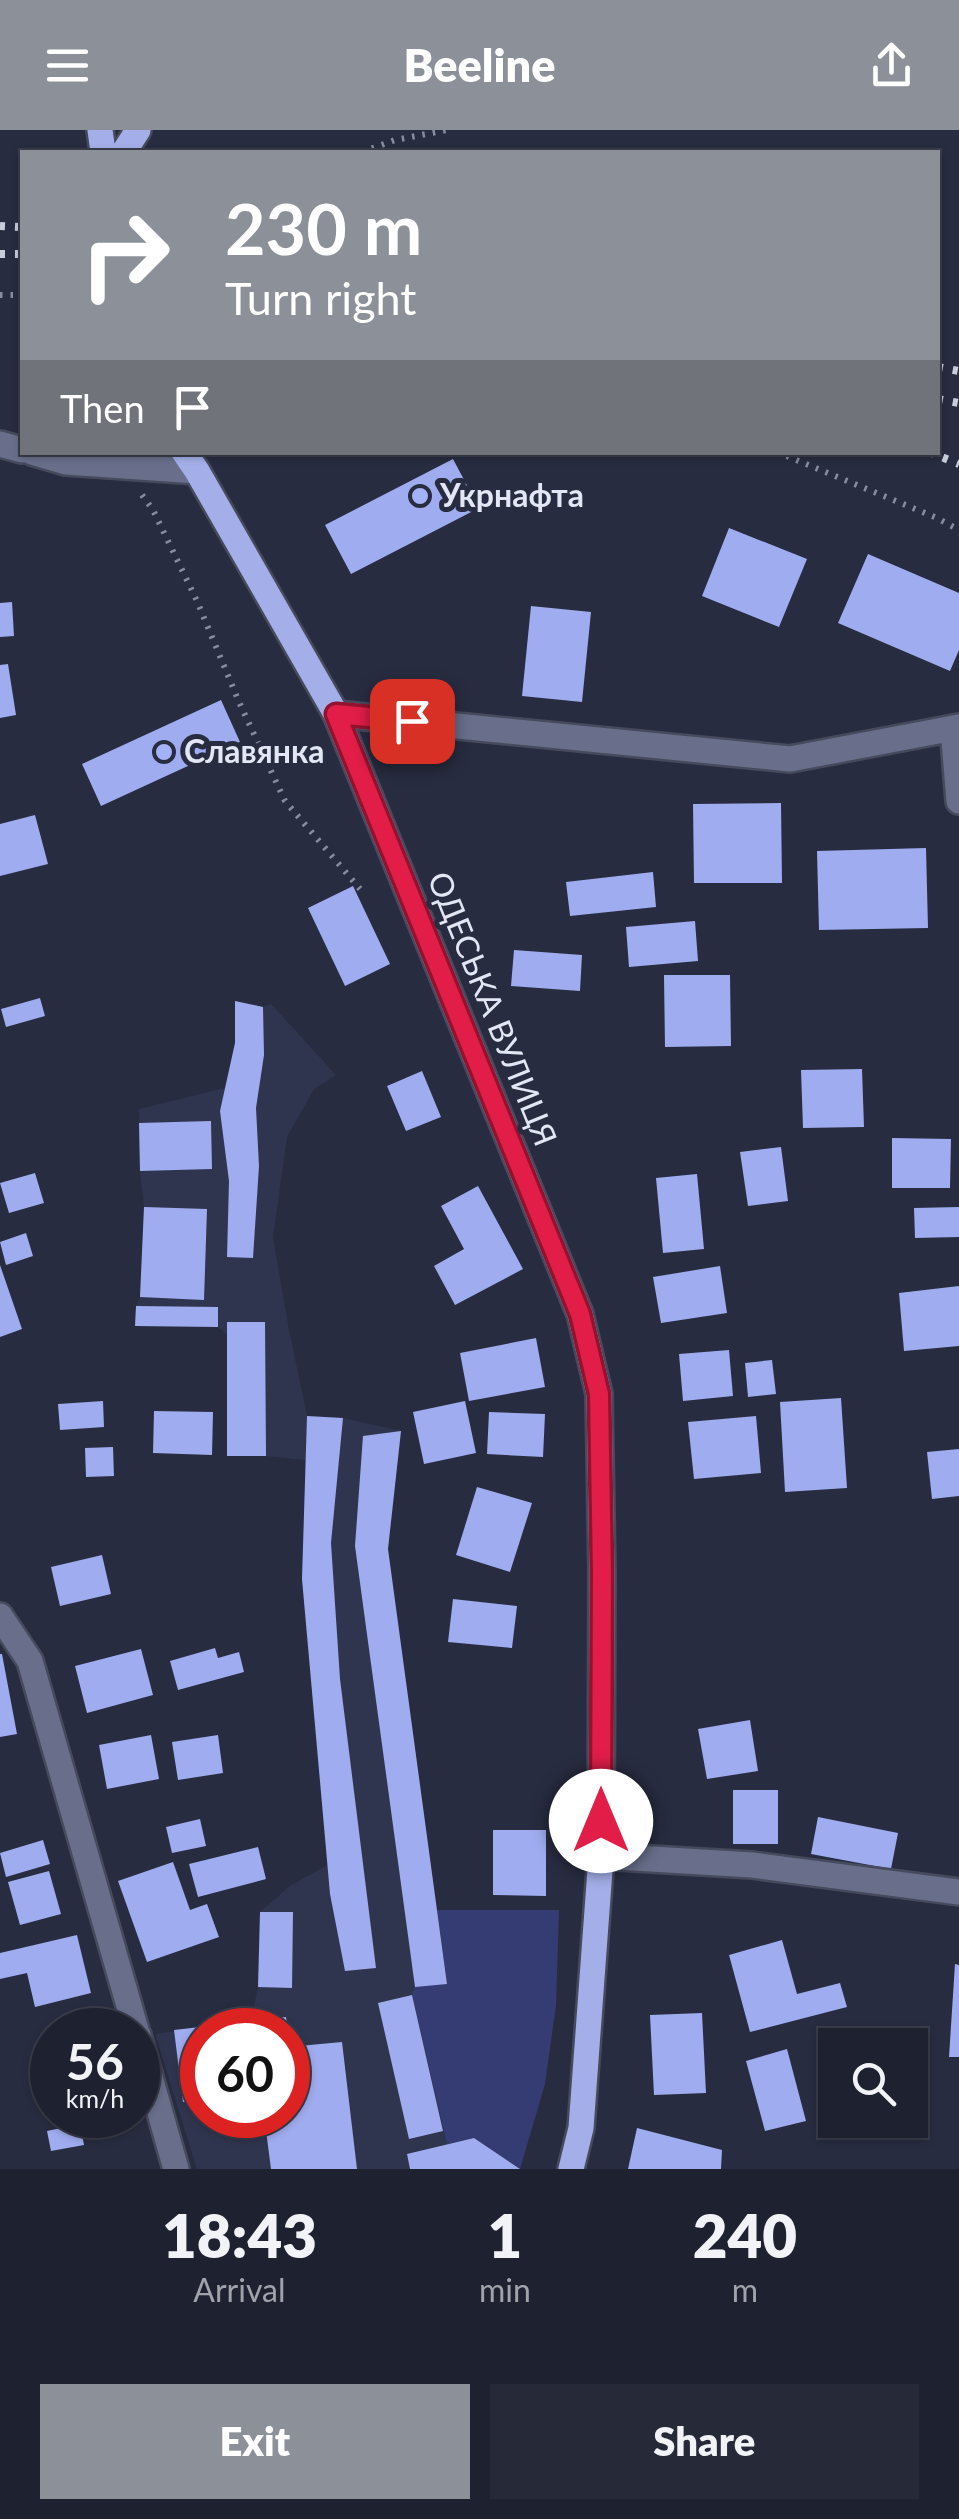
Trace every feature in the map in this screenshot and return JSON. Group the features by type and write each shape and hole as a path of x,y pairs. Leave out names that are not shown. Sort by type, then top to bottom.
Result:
{"main road":[{"name":"ОДЕСЬКА ВУЛИЦЯ","path":"190,462 336,714 580,1314 599,1394 601,1856 580,2128 571,2169"}],"street":[{"path":"42,455 66,462 124,466 190,462"},
{"path":"336,714 790,759 956,727 959,802"},
{"path":"0,1616 30,1660 130,2008"},
{"path":"601,1856 752,1865 959,1892"},
{"path":"160,2113 176,2169"}],"path":[{"path":"367,150 394,140 447,130"},
{"path":"784,455 959,530"},
{"path":"124,466 152,510 190,586 285,802 360,889"}],"shaded area":[{"path":"235,1001 263,1007 271,1004 336,1075 314,1089 287,1137 273,1237 307,1416 343,1418 401,1431 388,1549 447,1984 412,1996 447,2144 474,2138 520,2169 197,2169 187,2138 310,2138 310,2008 254,2008 260,1912 291,1885 328,1865 302,1579 306,1460 227,1456 227,1334 217,1327 135,1326 144,1207 139,1109 225,1088 235,1043"},
{"path":"437,1910 559,1910 556,2005 545,2084 520,2169 474,2138 447,2144 412,1995 415,1987 447,1983"},
{"path":"180,2031 180,2114 160,2050 160,2033"}],"building":[{"path":"453,459 479,508 351,574 325,525"},
{"path":"729,528 807,559 779,627 702,596"},
{"path":"868,554 959,593 959,650 950,671 838,623"},
{"path":"12,602 14,636 0,637 0,603"},
{"path":"531,606 591,612 582,702 522,696"},
{"path":"8,664 16,715 0,718 0,665"},
{"name":"Славянка","path":"221,700 240,742 101,806 82,764"},
{"path":"781,803 782,883 694,883 693,804"},
{"path":"35,815 48,864 0,876 0,824"},
{"path":"926,848 928,928 819,930 817,851"},
{"path":"653,872 656,907 570,916 566,882"},
{"path":"353,886 390,964 345,986 308,908"},
{"path":"695,921 698,961 629,967 626,927"},
{"path":"514,950 582,955 580,991 511,986"},
{"path":"664,975 730,975 731,1046 665,1047"},
{"path":"40,998 45,1016 6,1027 1,1009"},
{"path":"235,1001 263,1007 253,1258 227,1257 229,1181 220,1111 235,1043"},
{"path":"862,1069 864,1127 803,1128 801,1070"},
{"path":"422,1071 441,1117 406,1131 387,1086"},
{"path":"211,1121 212,1169 140,1171 139,1123"},
{"path":"892,1138 951,1139 950,1188 892,1188"},
{"path":"781,1147 788,1201 748,1206 740,1152"},
{"path":"35,1173 44,1203 9,1213 0,1183"},
{"path":"697,1174 704,1249 663,1253 656,1178"},
{"path":"478,1186 523,1269 455,1305 434,1266 464,1249 441,1206"},
{"path":"144,1207 207,1209 204,1300 140,1297"},
{"path":"959,1207 959,1237 915,1238 914,1208"},
{"path":"26,1233 33,1256 6,1265 0,1242"},
{"path":"0,1265 22,1329 0,1337"},
{"path":"720,1266 727,1313 661,1323 653,1277"},
{"path":"959,1286 959,1346 904,1351 899,1293"},
{"path":"136,1306 218,1307 218,1327 135,1326"},
{"path":"227,1322 265,1322 266,1456 227,1456"},
{"path":"536,1338 545,1387 469,1401 460,1353"},
{"path":"729,1350 733,1396 683,1401 679,1354"},
{"path":"772,1360 776,1394 748,1397 745,1363"},
{"path":"841,1398 847,1488 785,1492 780,1402"},
{"path":"103,1401 104,1427 60,1430 58,1404"},
{"path":"465,1401 476,1453 424,1464 413,1412"},
{"path":"154,1411 213,1412 212,1455 153,1453"},
{"path":"489,1412 545,1414 543,1457 487,1454"},
{"path":"307,1416 343,1418 331,1543 340,1679 376,1968 345,1971 330,1894 302,1579"},
{"path":"756,1416 761,1473 694,1479 688,1422"},
{"path":"401,1431 388,1549 447,1984 415,1987 355,1546 363,1436"},
{"path":"113,1447 114,1476 86,1477 85,1448"},
{"path":"959,1449 959,1496 932,1499 927,1452"},
{"path":"477,1487 532,1503 510,1572 456,1555"},
{"path":"102,1555 111,1594 60,1606 51,1567"},
{"path":"453,1599 517,1606 512,1648 448,1642"},
{"path":"215,1648 218,1658 239,1652 244,1672 178,1690 170,1661"},
{"path":"141,1649 153,1695 87,1713 75,1666"},
{"path":"0,1654 17,1734 0,1737"},
{"path":"750,1720 758,1771 707,1779 698,1729"},
{"path":"151,1735 159,1779 107,1789 99,1745"},
{"path":"218,1735 223,1773 178,1780 172,1742"},
{"path":"733,1790 778,1790 778,1844 733,1844"},
{"path":"818,1817 898,1833 891,1869 811,1854"},
{"path":"200,1819 206,1846 172,1853 166,1827"},
{"path":"493,1830 546,1830 546,1896 493,1895"},
{"path":"43,1840 50,1864 6,1877 0,1853"},
{"path":"258,1847 266,1879 198,1897 189,1864"},
{"path":"173,1862 190,1910 207,1904 219,1937 147,1962 118,1881"},
{"path":"49,1871 61,1914 20,1925 8,1882"},
{"path":"260,1912 293,1912 292,1988 258,1987"},
{"path":"77,1935 91,1993 35,2007 27,1973 0,1979 0,1953"},
{"path":"782,1940 797,1994 840,1983 847,2007 750,2032 729,1955"},
{"path":"955,1964 959,1965 959,2057 949,2057"},
{"path":"412,1995 443,2131 409,2139 378,2003"},
{"path":"702,2013 706,2093 654,2095 650,2015"},
{"path":"180,2029 180,2078 174,2030"},
{"path":"342,2042 357,2169 271,2169 267,2138 310,2138 310,2045"},
{"path":"787,2049 806,2121 765,2131 746,2061"},
{"path":"637,2128 722,2150 721,2169 628,2169"},
{"path":"48,2138 83,2138 84,2145 51,2151"},
{"path":"474,2138 520,2169 410,2169 407,2154"}],"railway":[{"path":"0,226 20,227"},
{"path":"0,254 20,254"},
{"path":"940,367 959,371"},
{"path":"940,399 959,403"},
{"path":"936,455 959,464"}],"place":[{"name":"Укрнафта","path":"420,496"},
{"name":"Славянка","path":"164,752"}],"route":[{"path":"412,721 336,714 580,1314 599,1394 601,1821"}]}
